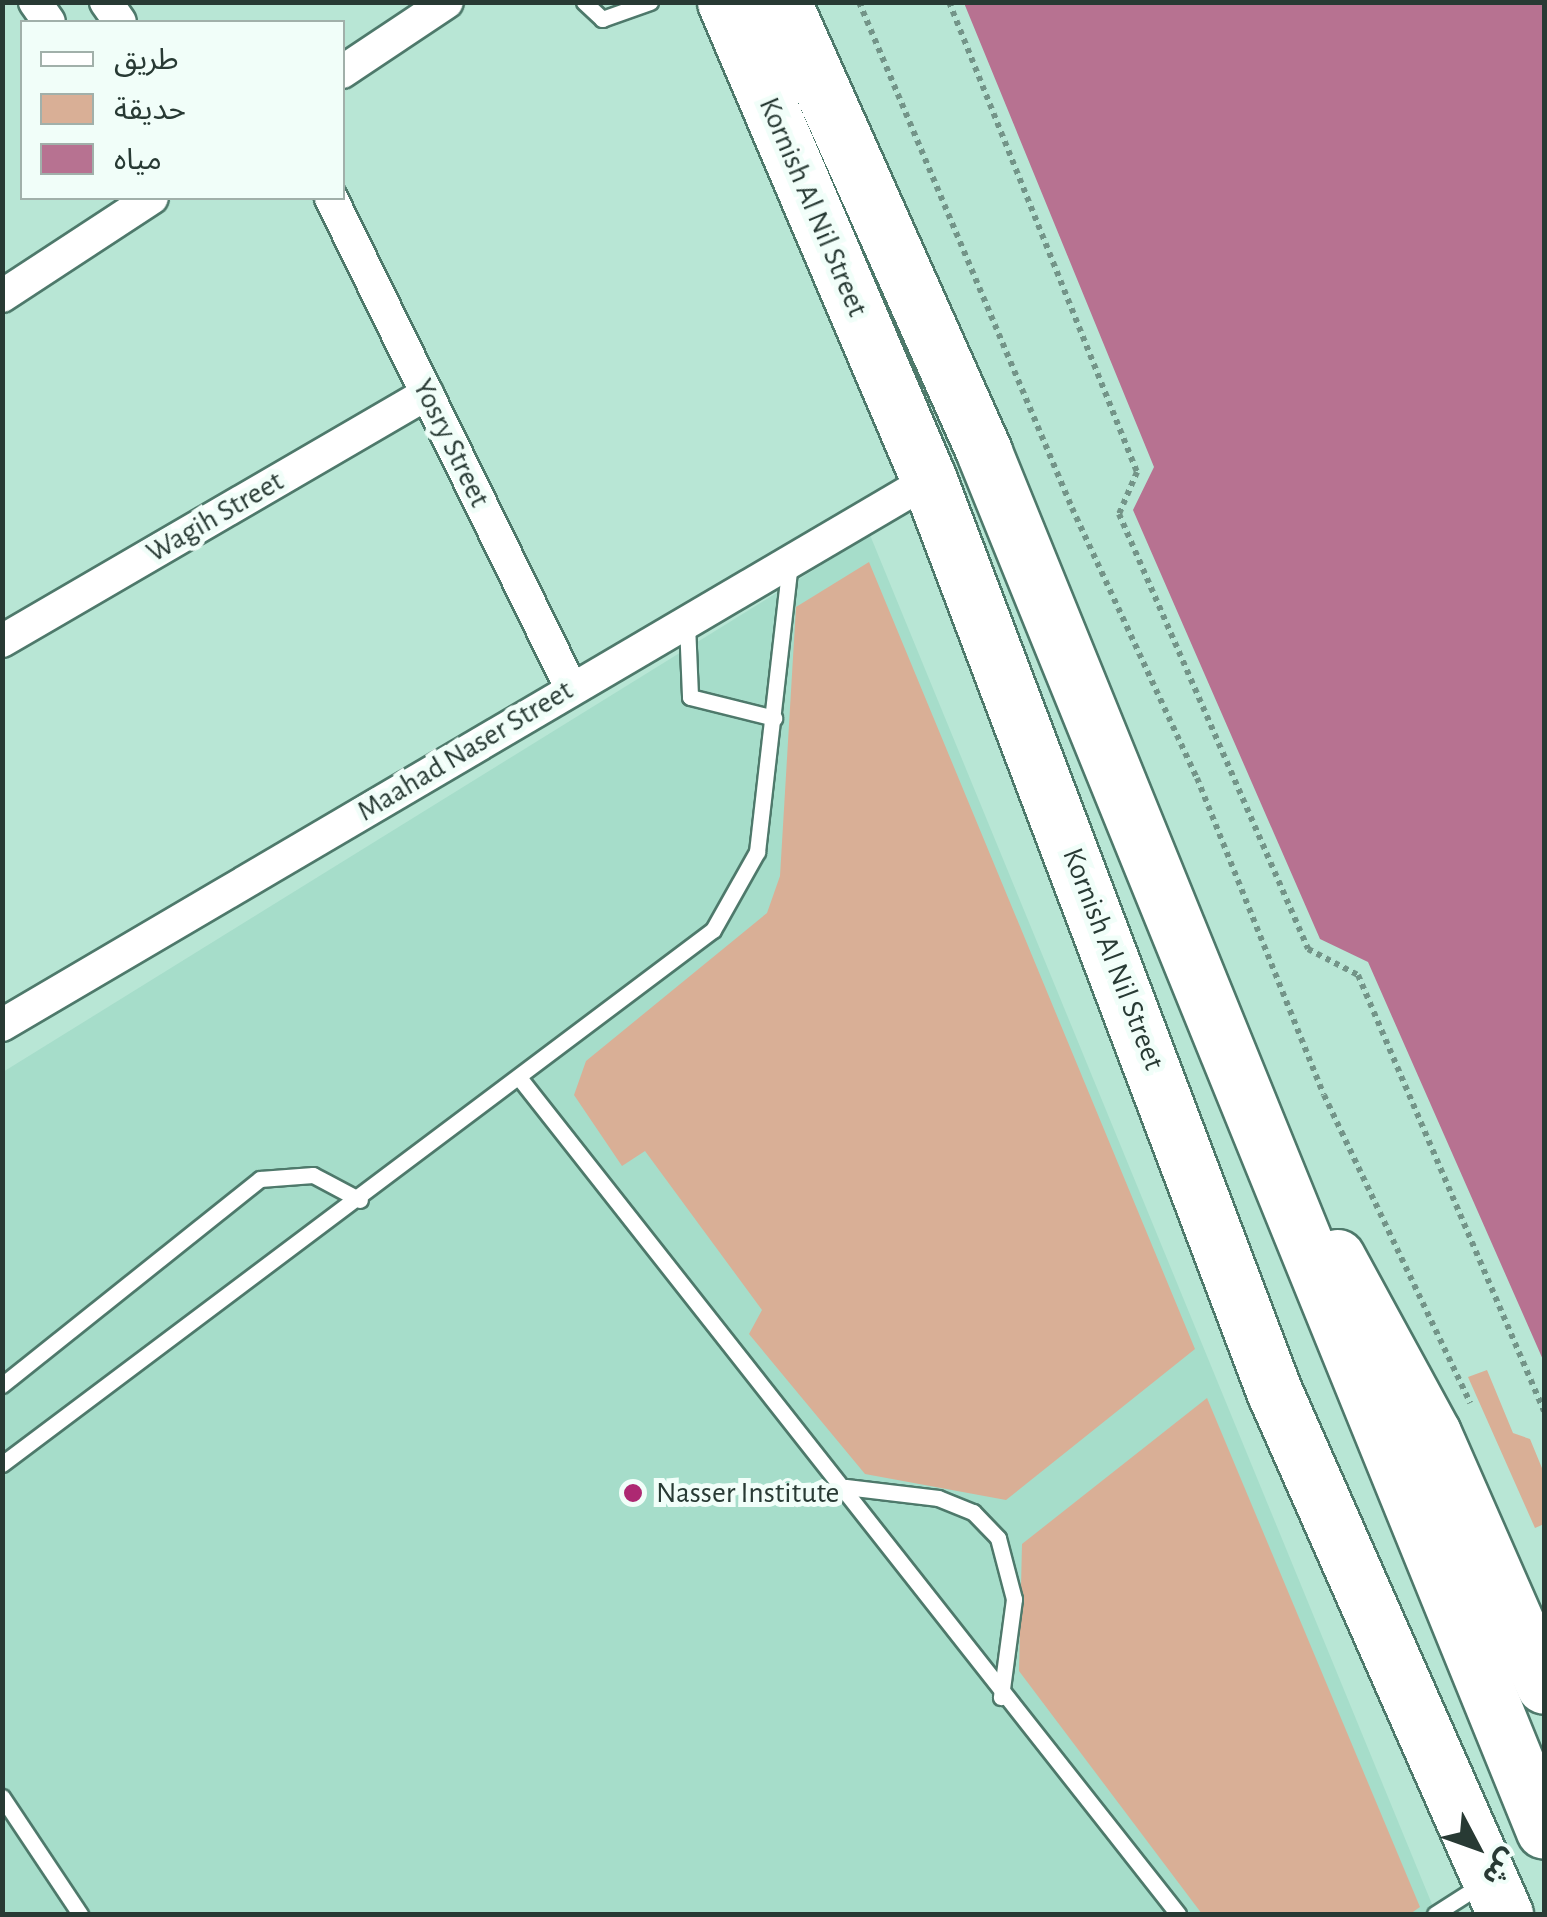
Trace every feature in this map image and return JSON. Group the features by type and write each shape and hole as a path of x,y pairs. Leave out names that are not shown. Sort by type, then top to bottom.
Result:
{"highway":[{"name":"Kornish Al Nil Street","path":"725,2 929,480 1274,1391 1497,1897"},
{"name":"Kornish Al Nil Street","path":"783,2 984,452 1256,1124 1348,1363 1544,1831"},
{"path":"1256,1124 1433,1433 1544,1686"},
{"path":"1274,1391 1326,1392 1348,1363"},
{"path":"1341,1545 1380,1512 1413,1522"}],"street":[{"path":"345,70 428,8"},
{"path":"2,296 149,200"},
{"name":"Yosry Street","path":"332,200 572,688"},
{"name":"Wagih Street","path":"2,641 427,394"},
{"name":"Maahad Naser Street","path":"5,1019 929,480"}],"lane":[{"path":"584,2 602,20 650,2"},
{"path":"2,1464 520,1080 713,930 740,894 757,852 791,558"},
{"path":"688,619 690,698 774,718"},
{"path":"520,1080 846,1487 1001,1697 1178,1914"},
{"path":"2,1385 260,1179 313,1175 360,1200"},
{"path":"846,1487 938,1498 973,1512 998,1538 1014,1599 1001,1697"},
{"path":"2,1797 80,1914"},
{"path":"1435,1914 1497,1897"}],"path":[{"path":"860,2 1072,508 1205,795 1324,1095 1476,1418"},
{"path":"949,2 1137,472 1119,514 1308,949 1358,975 1544,1410"}],"shaded area":[{"name":"Nasser Institute","path":"870,535 1436,1914 3,1914 3,1072"}],"green space":[{"path":"869,562 1195,1349 1006,1500 865,1474 749,1334 762,1310 645,1151 622,1166 574,1095 586,1061 767,913 780,876 796,607"},
{"path":"1487,1370 1513,1433 1530,1439 1544,1473 1544,1524 1535,1528 1468,1377"},
{"path":"1207,1398 1420,1907 1410,1914 1202,1914 1019,1671 1022,1544"}],"water":[{"path":"964,3 1544,3 1544,1362 1368,962 1320,939 1133,510 1154,467"}],"place":[{"name":"Nasser Institute","path":"633,1493"}]}
